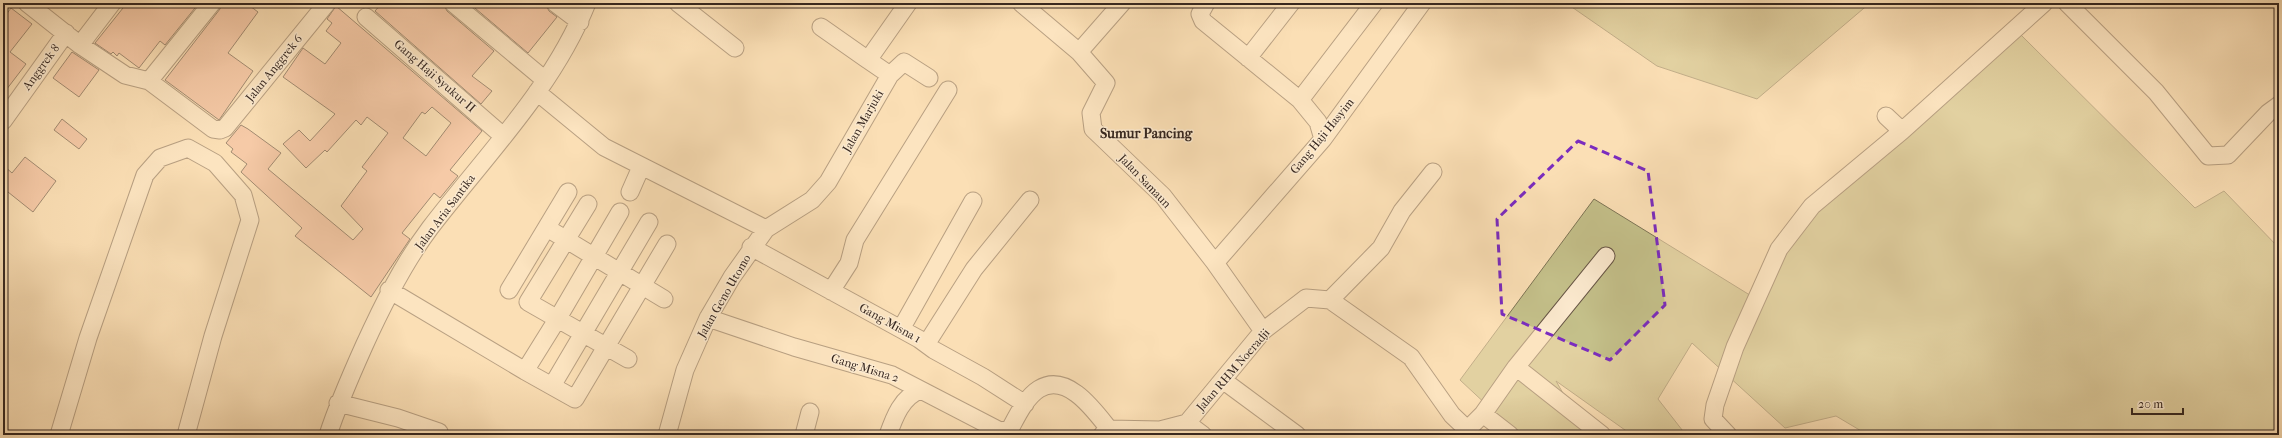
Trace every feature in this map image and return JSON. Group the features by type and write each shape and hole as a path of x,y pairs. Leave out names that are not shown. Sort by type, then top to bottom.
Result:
{"street":[{"path":"27,3 80,45 125,75 149,81 212,3"},
{"path":"80,45 112,3"},
{"name":"Jalan Anggrek 6","path":"149,81 213,129 220,130 225,128 327,3"},
{"path":"453,3 604,147 640,167 766,229"},
{"path":"555,3 580,22"},
{"name":"Jalan Aria Santika","path":"328,435 338,403 389,290 429,229 541,86 580,22 587,3"},
{"path":"678,3 734,48"},
{"path":"868,60 908,3"},
{"name":"Jalan Samaun","path":"1022,3 1078,52 1106,83 1091,113 1093,129 1163,196 1215,263 1263,332"},
{"path":"1078,52 1122,3"},
{"path":"1206,3 1200,14 1203,21 1300,100 1318,122 1323,139"},
{"path":"1248,58 1291,3"},
{"path":"1300,100 1374,3"},
{"name":"Gang Haji Hasyim","path":"1215,263 1323,139 1422,3"},
{"path":"1728,435 1713,419 1715,405 1735,347 1779,249 1812,206 1902,131 2044,3"},
{"path":"2067,3 2156,92 2208,156 2228,154 2268,113 2279,105"},
{"name":"Gang Haji Syukur II","path":"366,17 503,136"},
{"path":"821,27 890,75"},
{"name":"Anggrek 8","path":"3,121 66,33"},
{"name":"Jalan Marjuki","path":"766,229 812,200 828,182 890,75 904,62 928,78"},
{"path":"831,291 849,263 856,240 948,90"},
{"path":"1886,116 1902,131"},
{"path":"59,435 88,338 145,175 160,158 188,148 215,163 243,195 250,220 213,336 186,435"},
{"path":"630,192 640,167"},
{"path":"1433,172 1402,211 1381,248 1330,300 1411,357 1452,415 1470,433 1516,367 1606,256"},
{"path":"509,290 568,192"},
{"path":"927,344 974,269 1030,200"},
{"path":"901,329 973,201"},
{"path":"588,204 528,302 628,359"},
{"path":"525,370 558,318 620,212"},
{"path":"552,386 649,222"},
{"path":"547,228 664,299"},
{"name":"Jalan Geno Utomo","path":"667,435 685,370 708,318 751,247 766,229"},
{"path":"389,290 575,399 667,244"},
{"name":"Gang Misna 1","path":"751,247 901,329 1025,404"},
{"name":"Jalan RHM Noeradji","path":"1187,423 1224,381 1263,332 1306,298 1330,300"},
{"name":"Gang Misna 2","path":"708,318 794,347 892,375 1000,431 1010,429 1025,404 1039,389 1051,385 1067,388 1092,408 1105,432"},
{"path":"1516,367 1602,435"},
{"path":"1224,381 1296,435"},
{"path":"888,435 905,401 913,392 920,390"},
{"path":"338,403 398,418 440,432"},
{"path":"804,435 810,412"},
{"path":"1483,414 1510,435"},
{"path":"1105,432 1160,430 1187,423 1203,435"}],"highlighted area":[{"path":"1578,141 1648,171 1665,305 1610,360 1502,314 1497,219"}],"shaded area":[{"path":"1566,3 1870,3 1757,99 1657,66"},
{"path":"2021,35 2195,208 2224,191 2279,248 2279,435 1868,435 1836,416 1785,428 1692,343 1658,399 1686,435 1632,435 1556,381 1587,435 1519,435 1460,380 1594,199 1753,297 1801,207"}],"building":[{"path":"127,3 199,3 165,45 160,41 139,68 119,53 117,56 113,52 111,54 95,43"},
{"path":"222,3 246,3 258,12 228,53 253,71 219,120 165,80 220,9"},
{"path":"382,3 443,3 447,11 494,51 472,76 492,91 481,104 375,11"},
{"path":"469,3 545,3 549,11 557,17 528,53"},
{"path":"336,6 482,131 450,170 458,176 440,198 434,193 402,233 410,239 371,297 295,236 302,228 241,172 247,164 231,152 233,149 226,143 241,125 248,129 281,153 268,169 353,240 363,229 341,206 367,171 362,167 388,133 367,117 361,125 356,120 327,152 325,150 306,168 283,144 299,130 310,141 335,114 283,77 303,48 325,64 341,43 326,31 332,23 327,19","holes":["432,107 451,123 426,156 403,138 422,112 425,114"]},
{"path":"11,8 32,24 10,52 26,64 3,94 3,19"},
{"path":"72,52 99,70 79,97 53,78"},
{"path":"62,119 87,139 79,149 54,130"},
{"path":"25,157 56,181 33,212 3,188 3,165 12,173"}],"district":[{"name":"Sumur Pancing","path":"1146,133"}]}
